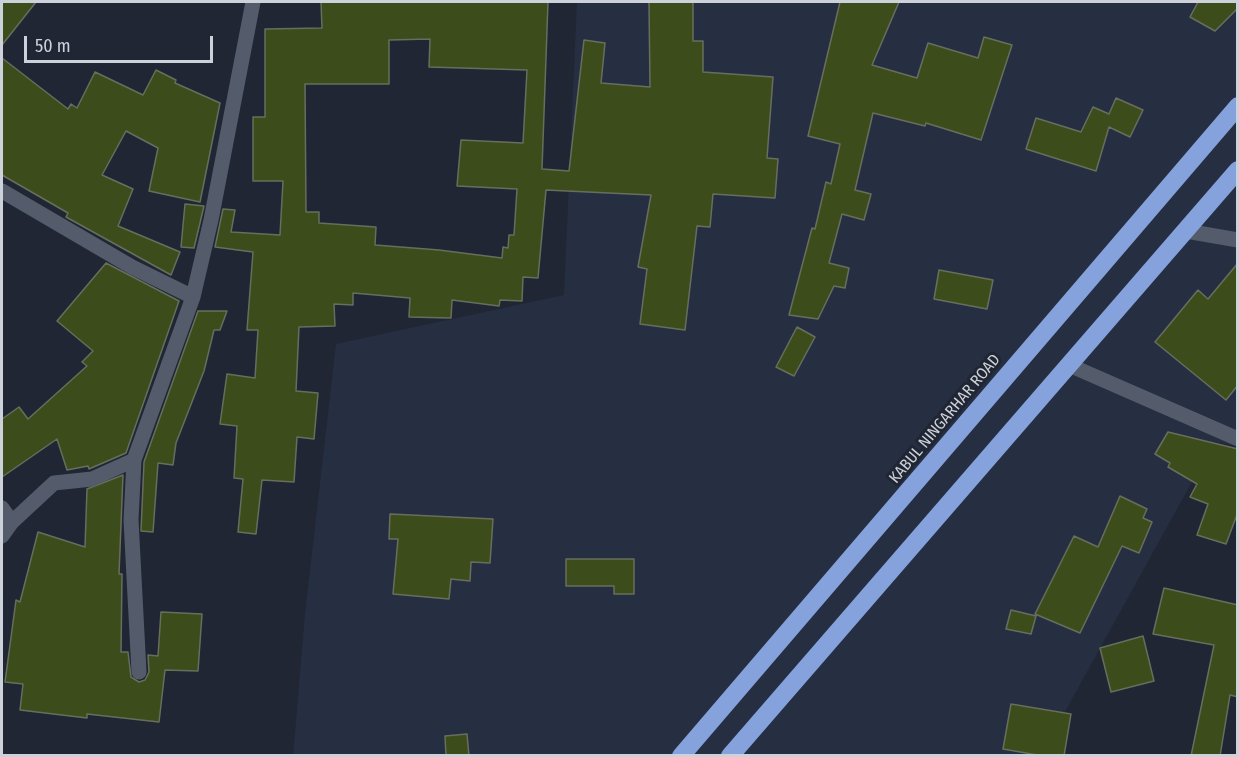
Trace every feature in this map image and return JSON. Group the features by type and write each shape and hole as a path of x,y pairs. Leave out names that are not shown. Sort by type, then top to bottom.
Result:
{"highway":[{"name":"KABUL NINGARHAR ROAD","path":"681,756 1238,106"},
{"path":"730,756 1238,170"}],"street":[{"path":"139,672 131,520 134,460 193,297 211,220 252,2"},
{"path":"2,191 132,267 193,297"},
{"path":"1186,231 1238,240"},
{"path":"1069,365 1238,439"},
{"path":"2,536 12,522 54,483 92,479 134,460"},
{"path":"2,508 12,522"}],"shaded area":[{"path":"577,2 1237,2 1237,446 1214,442 1041,755 293,756 305,614 336,344 564,295"}],"building":[{"path":"2,2 36,2 2,45"},
{"path":"321,2 548,2 542,169 569,171 584,40 605,43 601,83 650,87 649,2 693,2 693,41 703,41 703,72 773,77 767,158 778,159 775,198 713,194 710,227 697,226 685,330 640,324 647,269 638,267 651,195 546,190 538,278 523,277 522,301 500,300 499,306 452,300 451,318 409,317 410,298 353,293 353,305 334,304 335,326 299,327 296,391 318,393 314,439 297,437 294,482 262,480 256,534 238,532 243,479 234,478 237,426 220,424 227,374 255,378 258,330 247,330 253,252 215,247 223,209 235,210 231,232 280,235 283,181 253,181 253,117 265,117 265,29 322,28","holes":["430,39 429,67 527,70 523,143 461,140 457,186 517,189 514,235 509,235 508,248 503,247 502,258 375,245 376,227 319,223 319,212 306,212 305,84 389,84 389,40"]},
{"path":"840,2 899,2 872,65 917,78 928,43 978,58 984,37 1012,45 981,140 926,123 925,126 873,113 855,190 871,194 864,220 842,214 829,263 849,268 845,288 834,286 818,319 789,315 812,228 815,229 826,182 831,184 840,144 808,136"},
{"path":"1198,2 1238,2 1238,8 1215,31 1190,17"},
{"path":"2,58 68,109 71,104 77,108 95,72 143,95 156,70 176,80 175,83 220,103 200,202 149,191 158,148 126,131 102,175 133,189 118,226 180,252 171,275 66,217 68,213 2,175"},
{"path":"1116,98 1143,110 1130,137 1109,127 1096,171 1026,149 1036,118 1081,132 1093,107 1109,114"},
{"path":"185,204 204,206 194,248 181,247"},
{"path":"106,263 179,301 126,453 89,469 88,466 67,470 57,439 2,477 2,419 19,407 28,419 87,366 82,362 93,351 57,321"},
{"path":"1238,263 1238,385 1226,400 1155,342 1198,290 1208,299"},
{"path":"939,270 993,280 987,309 934,299"},
{"path":"198,311 227,311 220,330 214,330 204,371 176,443 173,465 158,463 153,532 141,531 144,462"},
{"path":"797,327 815,337 794,376 776,367"},
{"path":"1168,432 1238,449 1238,512 1226,544 1197,535 1208,504 1190,497 1197,484 1168,467 1170,463 1155,454"},
{"path":"123,475 119,574 122,574 121,652 128,652 131,677 139,682 145,680 149,672 148,655 158,656 161,612 202,614 198,671 165,670 159,722 87,714 87,718 20,710 23,684 5,682 16,600 20,602 38,532 85,547 87,489"},
{"path":"1120,496 1147,509 1143,518 1152,522 1139,553 1122,546 1080,633 1035,614 1074,536 1098,547"},
{"path":"390,514 493,519 490,563 471,562 470,581 451,579 449,599 393,594 398,539 389,539"},
{"path":"566,559 634,559 634,594 614,594 614,586 566,586"},
{"path":"1164,588 1238,605 1238,697 1230,695 1220,756 1191,756 1214,645 1153,634"},
{"path":"1011,610 1036,616 1031,634 1006,629"},
{"path":"1143,636 1154,681 1111,692 1100,648"},
{"path":"1011,704 1071,714 1064,756 1043,756 1003,749"},
{"path":"467,734 469,756 446,756 445,736"}]}
